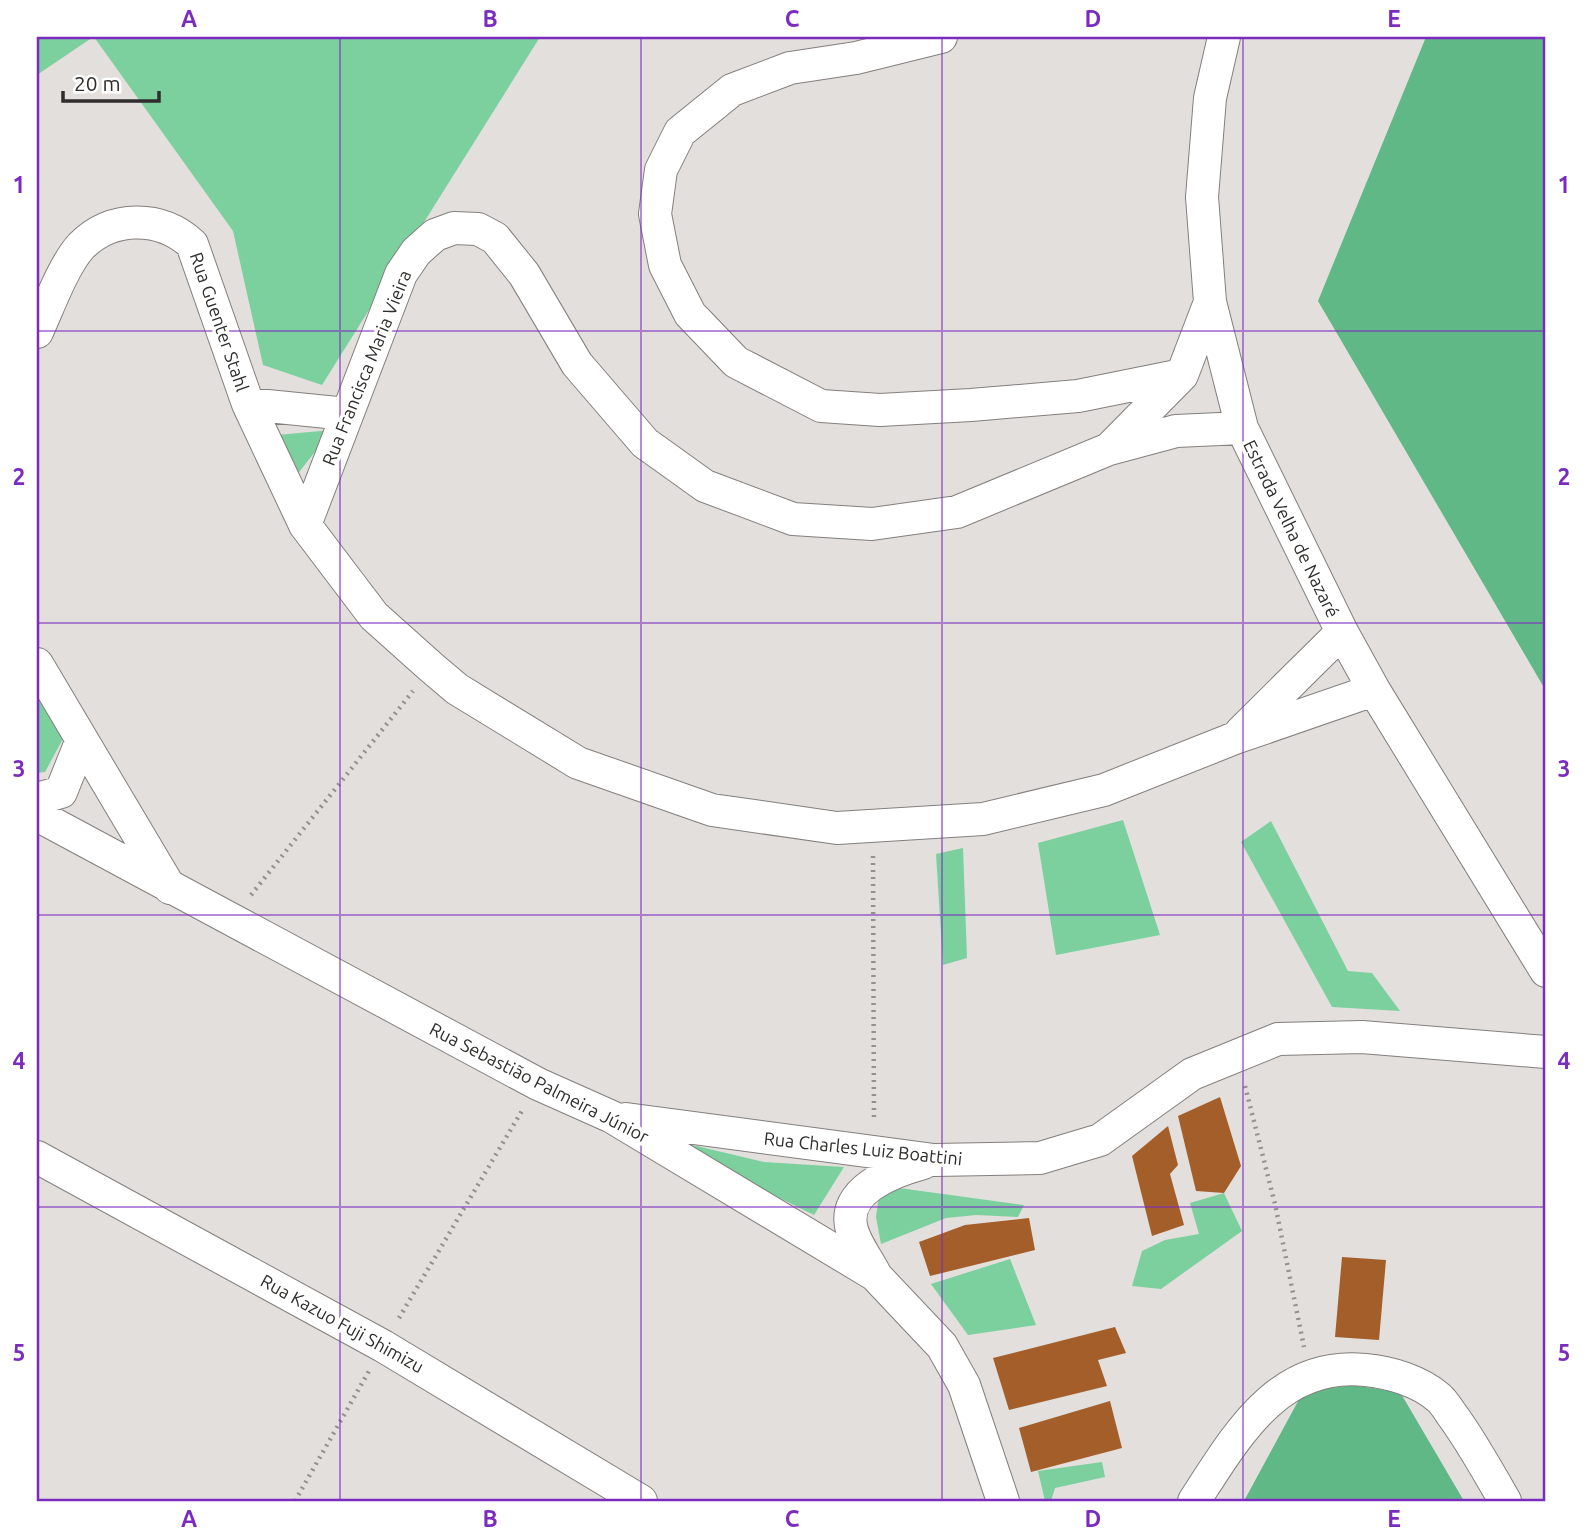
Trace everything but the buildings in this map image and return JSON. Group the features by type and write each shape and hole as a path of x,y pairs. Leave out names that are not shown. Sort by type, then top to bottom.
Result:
{"street":[{"path":"941,37 856,58 789,68 732,90 680,132 661,170 655,214 665,265 690,314 736,362 821,406 880,410 1077,396 1182,375"},
{"name":"Estrada Velha de Nazaré","path":"1224,37 1210,98 1202,197 1210,303 1242,428 1342,632 1374,690 1546,971"},
{"name":"Rua Guenter Stahl","path":"37,332 81,247 113,225 145,221 179,232 192,244 248,404 305,525 374,616 457,689 578,762 712,810 836,828 983,819 1104,790 1235,738 1374,690"},
{"name":"Rua Francisca Maria Vieira","path":"305,525 401,274 416,251 435,235 454,228 478,229 495,238 524,274 577,364 645,443 705,486 793,519 872,524 957,512 1109,449 1177,431 1242,428"},
{"name":"Rua Francisca Maria Vieira","path":"1109,449 1182,375 1210,303"},
{"path":"248,404 347,414"},
{"path":"1235,738 1342,632"},
{"path":"37,664 170,889"},
{"path":"37,799 61,792 81,742"},
{"name":"Rua Sebastião Palmeira Júnior","path":"37,816 538,1084 612,1117 875,1275 942,1346 964,1385 1003,1501"},
{"name":"Rua Charles Luiz Boattini","path":"612,1117 934,1160 1040,1158 1100,1140 1192,1074 1237,1053 1278,1040 1362,1037 1546,1052"},
{"name":"Rua Kazuo Fuji Shimizu","path":"37,1157 383,1346 641,1501"},
{"path":"875,1275 851,1229 852,1211 858,1198 881,1178 934,1160"},
{"path":"1194,1501 1256,1413 1278,1392 1310,1375 1342,1367 1388,1372 1439,1398 1479,1453 1505,1501"}],"path":[{"path":"231,921 431,667"},
{"path":"873,826 874,1153"},
{"path":"1237,1053 1275,1204 1310,1375"},
{"path":"295,1501 538,1084"}],"green space":[{"path":"37,37 93,37 37,75"},
{"path":"94,37 540,37 322,385 263,365 233,231"},
{"path":"1426,37 1546,37 1546,691 1318,301"},
{"path":"332,430 289,485 266,436"},
{"path":"37,672 71,724 45,772 37,773"},
{"path":"1123,820 1160,935 1056,955 1038,843"},
{"path":"1271,821 1348,971 1372,973 1400,1011 1332,1007 1241,842"},
{"path":"963,848 967,958 943,965 936,854"},
{"path":"688,1144 764,1162 844,1167 814,1215 685,1151"},
{"path":"899,1188 1024,1205 1018,1217 976,1215 946,1218 881,1244 876,1217 879,1195"},
{"path":"1224,1193 1242,1231 1161,1289 1132,1286 1142,1251 1165,1240 1199,1234 1190,1203"},
{"path":"1010,1259 1036,1325 968,1335 931,1284"},
{"path":"1352,1385 1400,1392 1464,1501 1244,1501 1303,1392"},
{"path":"1102,1462 1105,1477 1055,1488 1051,1501 1045,1501 1038,1471"}]}
